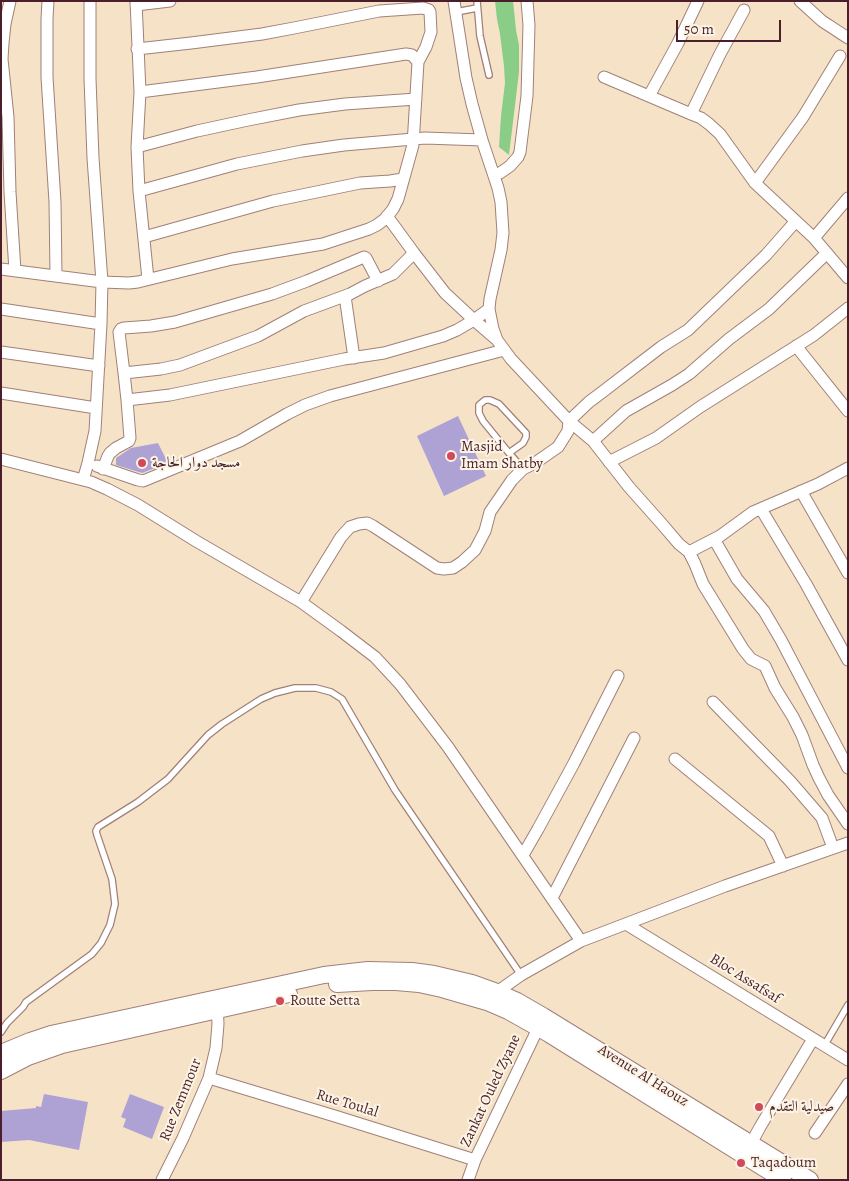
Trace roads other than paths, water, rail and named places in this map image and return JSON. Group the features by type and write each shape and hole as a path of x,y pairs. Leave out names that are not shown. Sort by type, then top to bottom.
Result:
{"main road":[{"path":"4,1058 30,1041 51,1034 217,1004 324,975 368,970 434,974 470,989"},
{"name":"Avenue Al Haouz","path":"470,989 497,992 517,1001 540,1022 748,1150 780,1175 810,1180"},
{"name":"Avenue Al Haouz","path":"470,989 487,1002 508,1012 540,1022"}],"street":[{"path":"10,1 5,24 2,59 8,117 15,271"},
{"path":"48,1 46,52 55,202 56,276"},
{"path":"83,480 95,431 102,282 93,158 90,1"},
{"path":"148,279 139,191 137,147 140,92 136,3 170,1"},
{"path":"494,174 500,173 510,166 520,152 527,96 529,25 527,1"},
{"path":"649,96 698,1"},
{"path":"800,1 822,21 848,38"},
{"path":"455,7 472,104 501,202 503,233 489,309 497,340"},
{"path":"1,269 102,282 129,283 232,259 323,244 369,229 377,225 393,209 398,199 412,152 418,62 431,32 430,12 426,8 379,11 270,32 191,44 137,49"},
{"path":"691,114 744,10"},
{"path":"140,92 257,77 406,54 412,55 418,62"},
{"path":"755,183 803,118 840,56"},
{"path":"604,77 702,118 720,134 755,183 814,238 848,277"},
{"path":"137,147 197,131 299,110 345,104 416,99"},
{"path":"139,191 238,164 302,151 344,145 425,138 482,140"},
{"path":"144,237 272,201 360,184 403,178"},
{"path":"814,238 848,198"},
{"path":"387,216 445,293 497,340 569,421 593,441 629,487 679,544 689,552 703,584 743,649 751,659 765,666 775,688 802,735 819,778 848,824"},
{"path":"302,602 341,537 350,527 359,524 367,523 373,526 436,568 454,568 462,562 474,550 484,531 490,512 512,480 522,470 536,463 558,447 568,431 569,421 589,402 662,347 688,330 766,255 796,221"},
{"path":"593,441 626,411 689,374 769,309 827,253"},
{"path":"124,373 160,370 180,365 258,336 304,311 345,296 393,274 414,254"},
{"path":"103,469 110,453 129,441 130,429 119,332 121,329 175,322 272,294 364,256 378,281"},
{"path":"345,296 354,358"},
{"path":"609,462 656,438 700,407 814,335 848,308"},
{"path":"1,309 101,324"},
{"path":"127,400 170,395 384,353 443,336 467,325 489,309"},
{"path":"796,346 848,411"},
{"path":"88,463 142,481 240,441 305,405 330,396 504,350"},
{"path":"1,352 99,366"},
{"path":"1,393 96,408"},
{"path":"1,459 83,480 107,489 138,505 302,602 375,657 400,684 448,747 581,942"},
{"path":"689,552 728,531 753,512 846,473"},
{"path":"801,491 848,573"},
{"path":"761,509 806,584 848,660"},
{"path":"714,539 737,579 764,611 781,640 848,768"},
{"path":"523,855 574,763 618,676"},
{"path":"714,702 790,781 822,818 833,848"},
{"path":"552,898 634,738"},
{"path":"675,759 768,836 783,866"},
{"path":"497,992 521,975 581,942 848,843"},
{"name":"Bloc Assafsaf","path":"626,924 848,1060"},
{"name":"Rue Zemmour","path":"162,1180 209,1078 216,1048 217,1004"},
{"name":"Zankat Ouled Zyane","path":"468,1180 475,1160 540,1022"},
{"path":"748,1150 813,1039"},
{"name":"Rue Toulal","path":"209,1078 475,1160"},
{"path":"815,1133 848,1084"}],"lane":[{"path":"477,1 483,56 489,75"},
{"path":"455,7 477,8"},
{"path":"509,453 523,443 526,433 499,404 485,400 479,405 481,417 522,470"},
{"path":"1,1032 7,1022 26,1002 92,954 102,943 110,925 115,904 112,879 96,831 98,827 138,802 168,779 208,736 222,724 261,699 295,688 316,688 331,692 342,699 395,790 521,975"},
{"path":"824,1046 848,1005"}],"place":[{"name":"Masjid Imam Shatby","path":"451,456"},
{"name":"مسجد دوار الحاجة","path":"142,463"},
{"name":"Route Setta","path":"280,1001"},
{"name":"صيدلية التقدم","path":"759,1107"},
{"name":"Taqadoum","path":"741,1163"}]}
